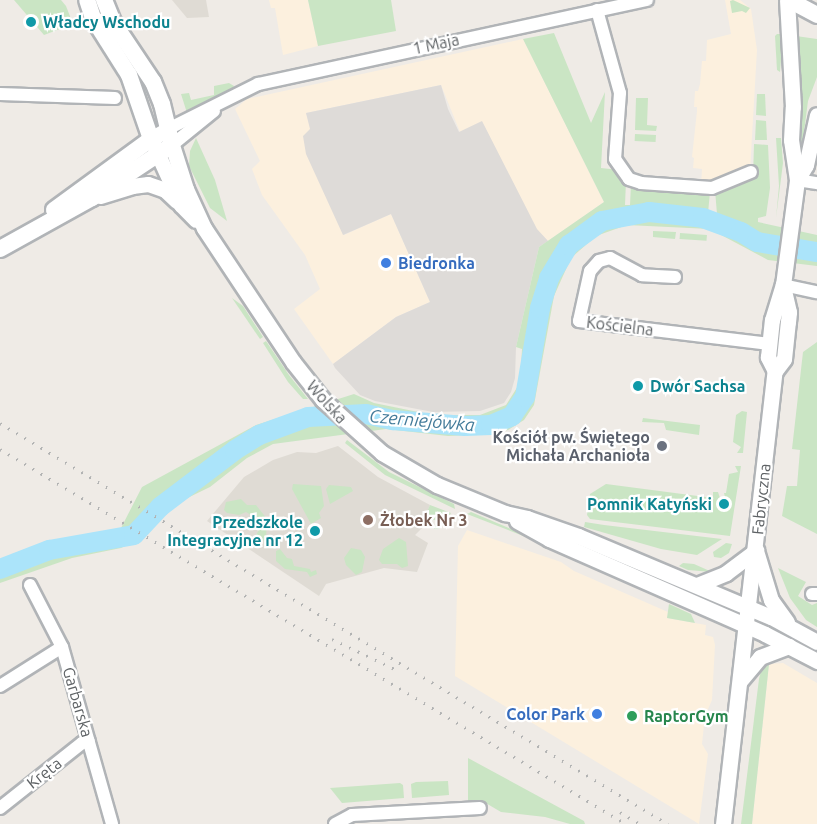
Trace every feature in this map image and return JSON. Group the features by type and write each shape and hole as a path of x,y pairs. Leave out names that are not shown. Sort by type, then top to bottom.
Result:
{"main road":[{"path":"18,238 151,139 129,75 93,18 87,0"},
{"path":"0,249 92,198 166,143 153,82 113,22 104,0"},
{"path":"788,0 817,15"}],"street":[{"name":"1 Maja","path":"166,143 229,98 258,84 647,0"},
{"name":"Fabryczna","path":"775,371 768,357 773,309 783,285 797,180 792,150 793,107 788,0"},
{"path":"597,10 620,93 615,159 629,178 641,183 712,188 751,172"},
{"path":"0,94 115,98"},
{"name":"Fabryczna","path":"797,180 806,165 817,115"},
{"path":"151,139 166,143"},
{"name":"Wolska","path":"166,143 181,205 204,228"},
{"name":"Wolska","path":"166,143 204,228 293,362 323,400 366,441 426,480 575,543 817,661"},
{"path":"797,180 817,183"},
{"path":"92,198 132,186 148,184 165,190 181,205"},
{"name":"Kościelna","path":"675,277 642,275 610,258 599,261 590,271 579,321 770,344"},
{"path":"783,285 817,292"},
{"name":"Fabryczna","path":"723,824 775,371 784,359 789,312 783,285"},
{"name":"Wolska","path":"575,543 697,585 791,627 817,642"},
{"path":"697,585 726,573 756,550 771,600 791,627"},
{"name":"Garbarska","path":"30,585 62,647 112,824"},
{"path":"740,681 760,657 789,646"},
{"path":"0,686 62,647"},
{"name":"Kręta","path":"0,808 82,743 89,741"},
{"path":"335,824 352,815 480,808"}],"shaded area":[{"path":"172,0 206,0 209,17 187,18"},
{"path":"269,0 308,0 318,46 283,55 275,8 271,8"},
{"path":"725,0 740,0 751,9 757,50 750,171 701,185 702,169 693,168 694,158 692,157 697,111 697,107 694,107 695,91 698,91 700,84 702,61 706,61 707,40 731,34"},
{"path":"523,39 604,202 548,241 537,230 482,122 460,132 441,85 306,113 344,235 391,214 430,302 396,317 333,364 294,309 320,289 305,255 262,195 252,169 260,161 235,109 247,99"},
{"path":"441,85 448,109 459,132 482,121 537,229 548,241 539,247 516,347 515,378 511,392 504,403 480,411 433,412 375,401 360,395 335,368 333,364 396,317 430,302 391,214 343,235 306,154 303,136 310,129 306,113"},
{"path":"338,446 378,477 430,505 422,524 424,526 415,535 428,543 417,572 384,568 326,584 319,596 207,521 244,477 273,460 297,452 316,453"},
{"path":"467,530 561,562 574,571 668,612 667,618 706,625 705,635 713,637 715,645 712,700 705,716 702,744 708,754 699,824 455,676 458,546"},
{"path":"783,663 817,683 817,824 752,824 769,664"}],"green space":[{"path":"14,0 61,0 73,24 44,35"},
{"path":"308,0 391,0 396,31 318,46"},
{"path":"733,0 750,8 746,13 742,11 732,13 730,1"},
{"path":"554,33 591,123 605,92 601,168 619,170 626,181 625,205 630,205 631,184 710,192 708,213 717,214 715,190 753,177 754,144 768,145 770,188 766,216 758,218 758,222 817,235 817,266 768,260 710,229 627,225 596,236 571,258 554,296 534,405 524,420 508,430 494,434 448,436 386,429 273,444 247,458 210,487 175,504 137,540 121,548 72,558 0,583 0,560 47,542 108,535 121,528 142,487 256,425 354,394 374,403 433,415 480,415 506,405 520,383 522,349 516,347 539,247 604,202 523,39"},
{"path":"783,34 780,72 777,70 775,36"},
{"path":"796,36 817,39 817,77 808,101 801,156"},
{"path":"229,83 234,86 232,90 187,113 181,94 189,93 191,100 214,95 214,86"},
{"path":"757,94 765,94 766,116 756,115"},
{"path":"636,98 648,98 647,125 657,126 656,131 635,130"},
{"path":"756,120 766,121 767,140 755,140"},
{"path":"635,134 656,135 656,142 635,141"},
{"path":"196,138 215,180 227,221 210,208 189,166 190,151"},
{"path":"776,138 781,138 783,163 776,218 779,186"},
{"path":"653,231 676,232 675,239 653,237"},
{"path":"680,233 707,235 707,241 680,239"},
{"path":"232,298 243,306 263,337 260,339"},
{"path":"266,341 308,399 303,399 288,382 263,343"},
{"path":"817,342 817,534 782,516 787,486 797,486 800,450 792,449 803,352"},
{"path":"742,411 747,412 743,453 737,453 741,447 733,442 736,415"},
{"path":"643,418 700,425 699,435 666,430 664,423 642,422"},
{"path":"347,440 389,472 454,504 455,509 385,475 345,443"},
{"path":"735,466 741,466 730,536 590,519 587,515 590,494 606,484 713,498 713,492 718,492 723,507 727,505 724,493 726,493 729,474 738,472"},
{"path":"293,484 321,486 324,506 319,513 321,518 311,524 292,489"},
{"path":"329,485 351,487 353,491 330,504 326,489"},
{"path":"241,499 247,505 256,505 267,519 266,538 262,542 254,539 260,528 255,524 254,517 246,512 239,515 227,513 224,510 226,502"},
{"path":"430,505 451,513 441,528 434,529 437,521 425,516"},
{"path":"471,512 523,534 541,543 467,514"},
{"path":"585,522 722,539 697,555 661,549 584,527"},
{"path":"399,538 406,542 408,566 402,568 397,564 382,564 379,560 383,549"},
{"path":"726,543 732,544 729,553 721,558 714,557 713,552"},
{"path":"351,548 361,550 365,557 362,572 356,575 346,565 344,558"},
{"path":"280,549 287,558 292,559 294,566 310,569 311,572 316,570 317,574 310,577 307,572 285,569 276,561 276,551"},
{"path":"683,563 694,564 712,572 688,570 679,566"},
{"path":"778,568 806,582 798,596 812,605 817,603 817,627 806,620 790,598"},
{"path":"669,604 691,614 695,623 667,618"},
{"path":"769,664 752,824 741,824 759,679 761,671"},
{"path":"468,758 584,821 585,824 570,824 545,817 501,812 484,802 468,803"},
{"path":"448,781 449,795 412,798 411,784"},
{"path":"400,783 403,785 404,798 342,803 330,788"}],"waterway":[{"name":"Czerniejówka","path":"0,569 49,550 134,535 160,507 235,450 259,435 308,417 366,414 393,420 465,426 491,425 512,416 525,397 540,308 549,278 569,245 602,221 649,212 703,218 741,232 757,242 817,252"}],"railway":[{"path":"0,423 668,824"},
{"path":"0,449 626,824"},
{"path":"332,639 395,669"},
{"path":"620,812 640,824"}],"place":[{"name":"Władcy Wschodu","path":"31,22"},
{"name":"Biedronka","path":"386,263"},
{"name":"Dwór Sachsa","path":"638,386"},
{"name":"Kościół pw. Świętego Michała Archanioła","path":"662,446"},
{"name":"Pomnik Katyński","path":"724,504"},
{"name":"Żłobek Nr 3","path":"368,520"},
{"name":"Przedszkole Integracyjne nr 12","path":"315,531"},
{"name":"Color Park","path":"597,714"},
{"name":"RaptorGym","path":"632,716"}]}
